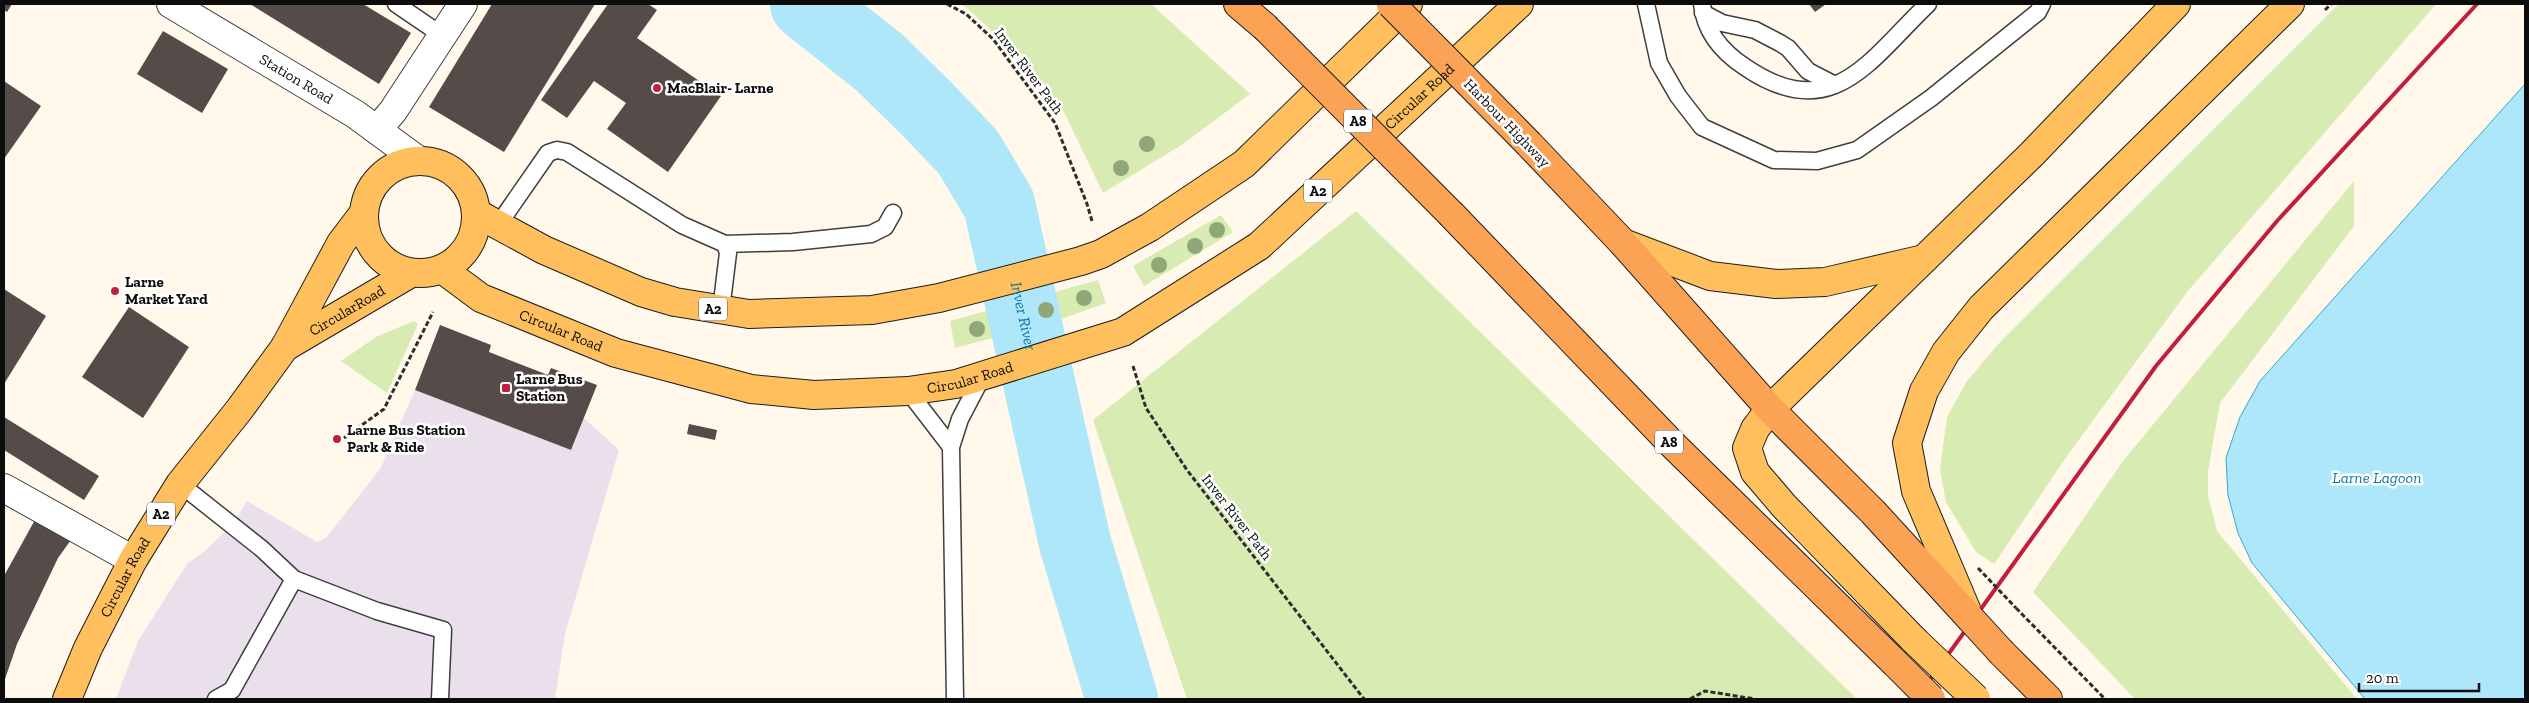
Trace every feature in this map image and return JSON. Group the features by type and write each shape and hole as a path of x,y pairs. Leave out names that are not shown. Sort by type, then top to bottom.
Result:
{"highway":[{"name":"A8","path":"1238,4 1265,27 1452,215 1672,444 1931,699"},
{"name":"Harbour Highway","path":"1391,4 1529,144 1623,243 1770,410 1873,512 1970,618 2048,699"}],"main road":[{"name":"A2","path":"487,219 475,231 468,247 457,260 442,269 426,273 411,273 395,268 381,258 368,238 364,214 367,198 374,184 386,172 400,164 419,161 434,162 450,170 464,181 487,219 544,250 641,292 675,302 749,314 872,310 967,291 1091,257 1158,222 1244,164 1408,4"},
{"name":"Circular Road","path":"442,269 481,298 616,353 750,389 814,396 908,391 956,384 1123,332 1259,246 1519,4"},
{"path":"1976,699 1914,640 1784,506 1755,472 1747,448 1755,429 1770,410 2032,154 2176,4"},
{"path":"1970,618 1916,490 1908,443 1924,391 1946,352 1981,308 2290,4"},
{"name":"Circular Road","path":"67,699 88,648 133,560 180,484 239,410 285,347 341,244 364,214"},
{"path":"1623,243 1710,276 1776,284 1825,282 1924,259"},
{"name":"CircularRoad","path":"285,347 411,273"}],"street":[{"name":"Station Road","path":"170,4 355,114 419,161"},
{"path":"377,130 393,111 463,4"},
{"path":"4,488 133,560"}],"lane":[{"path":"396,4 443,36"},
{"path":"1646,4 1659,63 1678,96 1702,127 1774,160 1818,161 1857,150 1931,98 2038,12 2042,4"},
{"path":"1702,8 1711,35 1719,46 1747,69 1780,86 1797,90 1814,90 1835,86 1858,73 1928,4"},
{"path":"1702,8 1722,23 1755,30 1780,43 1788,48 1808,71 1835,86"},
{"path":"487,219 548,153 557,150 567,152 682,225 725,244 793,242 871,234 885,227 894,213"},
{"path":"721,310 728,253 725,244"},
{"path":"955,699 951,447 960,419 986,375"},
{"path":"908,391 951,447"},
{"path":"180,484 262,549 294,579 377,611 443,630 440,699"},
{"path":"216,699 232,690 294,579"}],"path":[{"name":"Inver River Path","path":"947,4 966,14 993,39 1055,123 1087,204 1091,257"},
{"path":"2324,11 2331,4"},
{"path":"344,438 384,410 433,312"},
{"name":"Inver River Path","path":"1123,332 1146,408 1151,416 1187,470 1364,699"},
{"path":"1972,562 2105,699"},
{"path":"1690,699 1706,691 1755,699"}],"shaded area":[{"path":"415,390 571,450 584,418 619,450 565,634 555,699 116,699 138,641 187,564 205,551 232,525 247,501 317,542 326,538 380,469"}],"green space":[{"path":"960,4 1151,4 1250,94 1183,144 1103,193 1065,114 1033,69 967,8"},
{"path":"2339,4 2436,4 2187,292 2067,456 1994,564 1976,552 1946,502 1940,470 1947,417 1967,381 2001,341"},
{"path":"2354,181 2354,226 2220,403 2208,471 2208,496 2217,531 2357,699 2135,699 2033,592 2123,461"},
{"path":"1356,211 1857,699 1187,699 1093,420"},
{"path":"1221,215 1233,232 1144,286 1133,266"},
{"path":"1098,280 1106,303 1053,322 955,348 950,321"},
{"path":"414,321 418,324 387,393 341,361 376,337"}],"water":[{"name":"Larne Lagoon","path":"2525,84 2525,699 2365,699 2252,563 2238,533 2228,495 2226,458 2240,417 2260,381"}],"building":[{"path":"4,4 12,4 7,12 4,10"},
{"path":"250,4 363,4 411,33 379,84"},
{"path":"492,4 595,4 504,152 429,107"},
{"name":"MacBlair- Larne","path":"608,4 648,4 657,10 637,38 721,96 668,172 607,129 626,103 594,81 567,118 541,100"},
{"path":"1809,4 1826,4 1815,12"},
{"path":"163,31 228,69 202,113 137,74"},
{"path":"4,81 41,106 4,159"},
{"path":"4,289 46,316 4,384"},
{"path":"129,307 189,347 143,418 82,377"},
{"name":"Larne Bus Station","path":"440,325 491,345 489,352 548,375 551,368 597,385 571,450 415,390"},
{"path":"4,417 99,476 84,500 4,450"},
{"path":"689,424 717,430 715,440 687,434"},
{"path":"36,518 73,537 58,558 17,644 4,682 4,576"}],"waterway":[{"name":"Inver River","path":"806,4 880,63 926,108 968,152 999,204 1075,543 1122,699"}],"railway":[{"path":"1916,699 2156,366 2277,221 2477,4"}],"place":[{"name":"MacBlair- Larne","path":"657,88"},
{"name":"Larne Market Yard","path":"115,291"},
{"name":"Larne Bus Station","path":"506,388"},
{"name":"Larne Bus Station Park & Ride","path":"337,439"}]}
